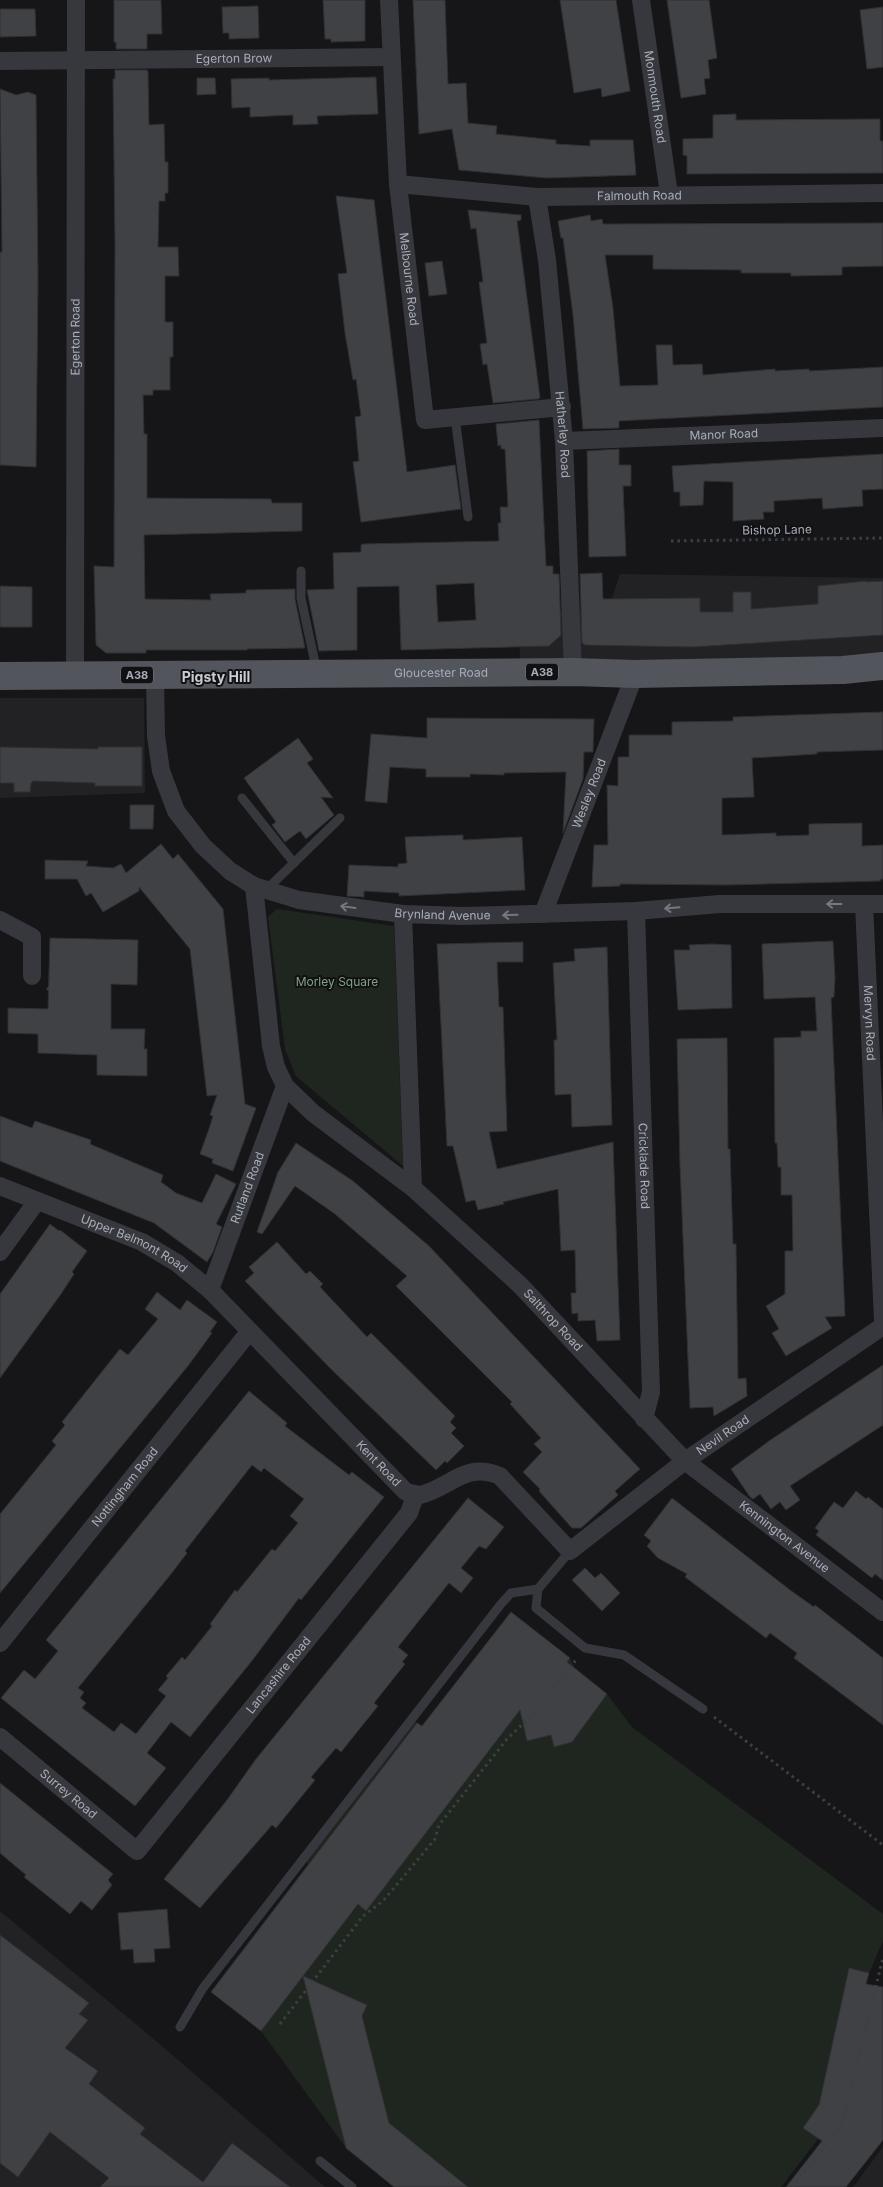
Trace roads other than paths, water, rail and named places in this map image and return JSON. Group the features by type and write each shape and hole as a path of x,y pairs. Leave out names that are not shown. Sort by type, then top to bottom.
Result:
{"main road":[{"name":"Gloucester Road","path":"0,676 573,672 635,674 843,670 883,666"}],"street":[{"name":"Egerton Road","path":"75,676 76,0"},
{"name":"Melbourne Road","path":"389,0 398,184 425,420 562,406"},
{"name":"Monmouth Road","path":"641,0 669,194"},
{"name":"Egerton Brow","path":"0,61 392,56"},
{"name":"Falmouth Road","path":"398,184 537,197 883,193"},
{"name":"Hatherley Road","path":"537,197 547,260 562,406 573,672"},
{"name":"Manor Road","path":"564,441 883,428"},
{"name":"Wesley Road","path":"543,914 635,674"},
{"name":"Brynland Avenue","path":"155,675 156,736 161,771 176,810 203,846 230,871 260,888 299,900 403,914 463,916 636,911 720,904 883,904"},
{"path":"260,888 271,1046 276,1066 285,1086 313,1113 413,1188"},
{"name":"Mervyn Road","path":"864,904 883,1320"},
{"name":"Cricklade Road","path":"636,911 651,1392 644,1420"},
{"path":"403,914 413,1188"},
{"path":"1,920 32,937 32,976"},
{"name":"Rutland Road","path":"210,1290 285,1086"},
{"name":"Upper Belmont Road","path":"0,1186 150,1247 177,1263 210,1290 249,1332"},
{"name":"Salthrop Road","path":"413,1188 520,1285 644,1420 685,1461"},
{"path":"0,1252 37,1201"},
{"name":"Nevil Road","path":"570,1551 685,1461 883,1326"},
{"name":"Kent Road","path":"249,1332 406,1492 415,1496"},
{"name":"Nottingham Road","path":"0,1643 249,1332"},
{"name":"Kennington Avenue","path":"685,1461 883,1612"},
{"path":"415,1496 430,1492 463,1474 479,1471 489,1472 500,1476 570,1551"},
{"name":"Lancashire Road","path":"137,1851 409,1512 415,1496"},
{"name":"Surrey Road","path":"0,1737 137,1851"}],"lane":[{"path":"455,417 468,517"},
{"path":"301,571 302,598 317,674"},
{"path":"242,798 294,863"},
{"path":"260,888 294,863 340,818"},
{"path":"570,1551 538,1589 536,1608 585,1648 624,1655 703,1709"},
{"path":"180,2027 203,1988 502,1604 511,1593 538,1589"},
{"path":"320,2161 352,2187"}],"district":[{"name":"Pigsty Hill","path":"216,677"}],"park label":[{"name":"Morley Square","path":"337,982"}]}
